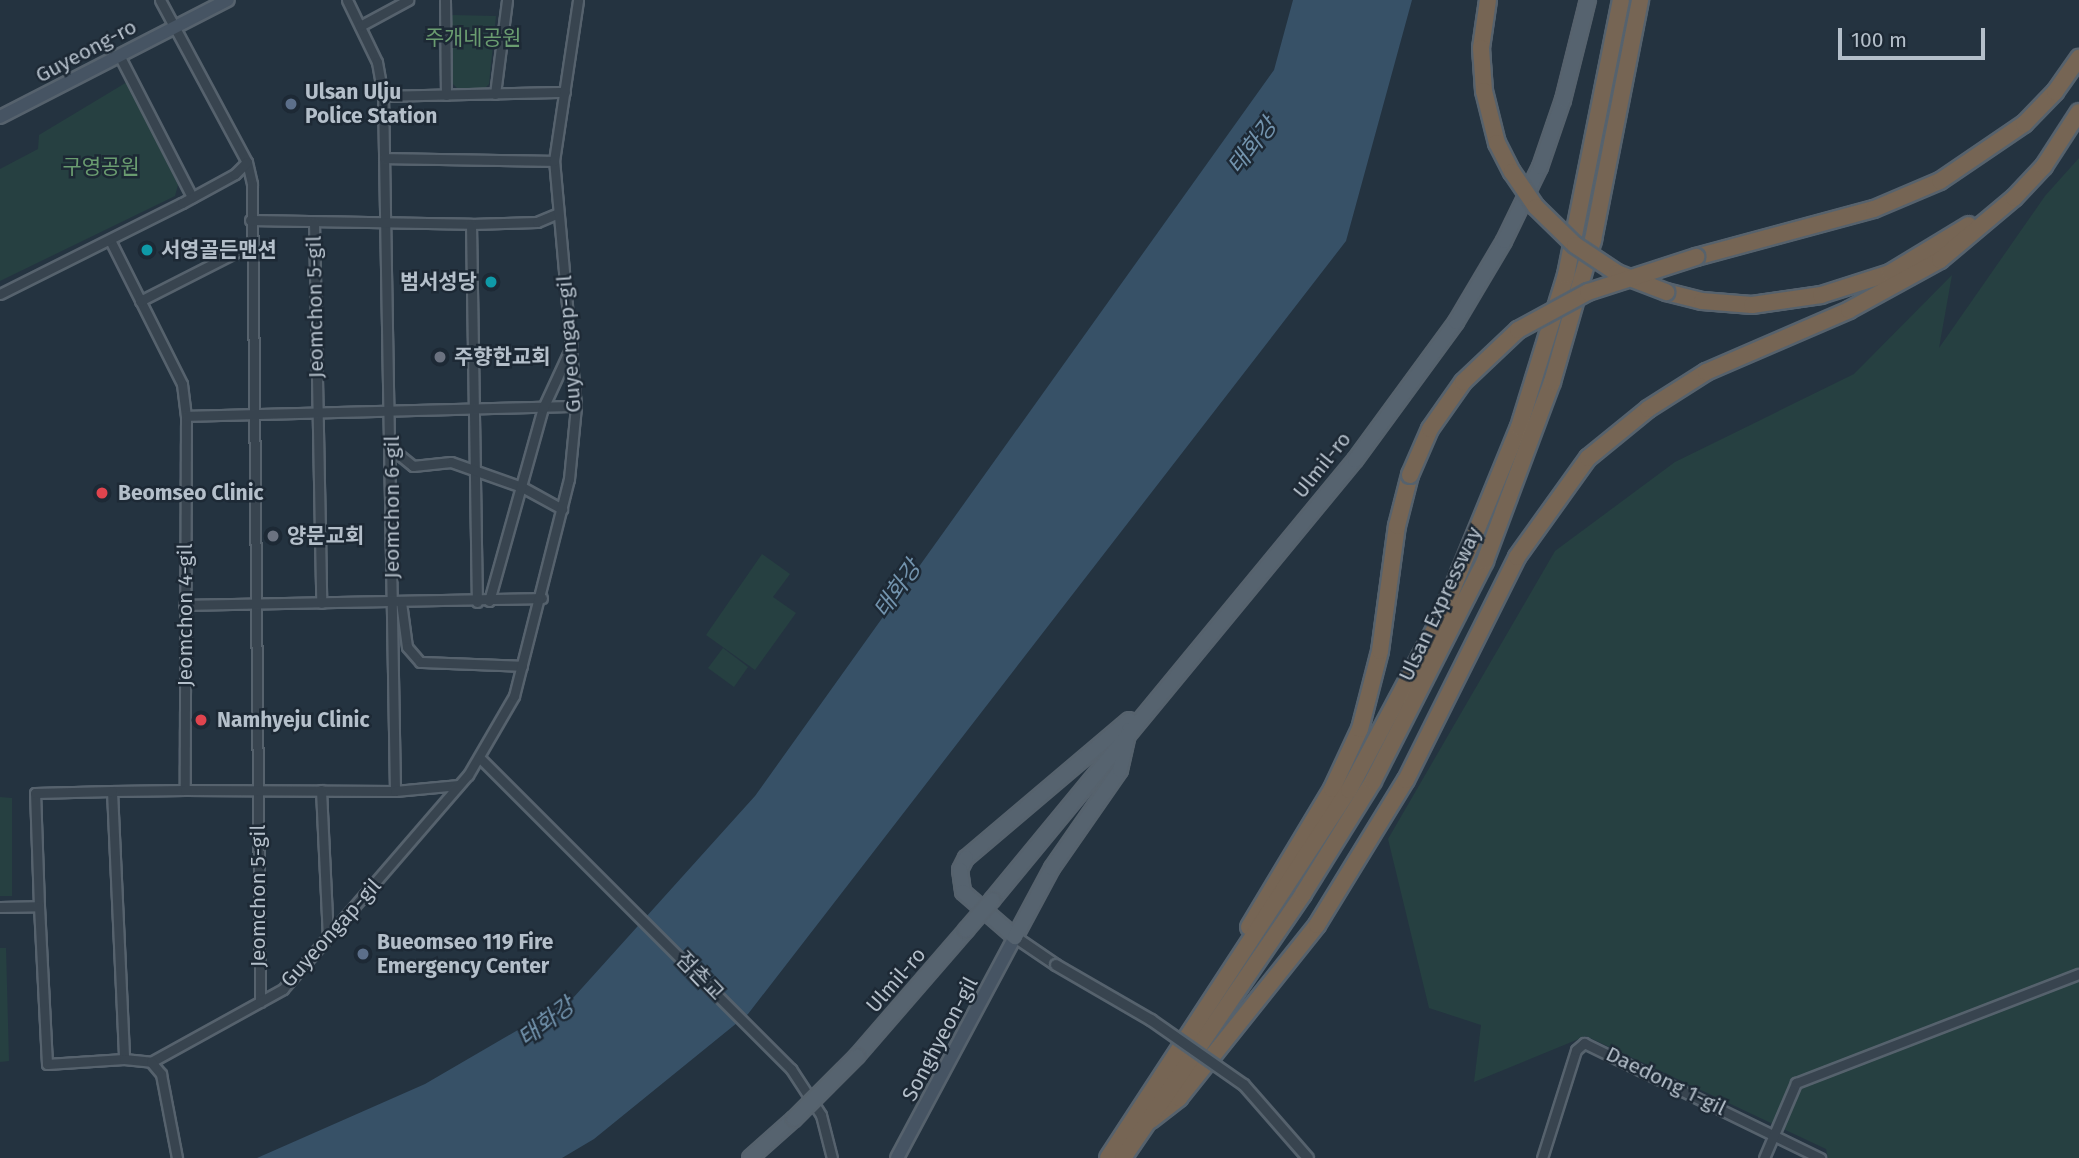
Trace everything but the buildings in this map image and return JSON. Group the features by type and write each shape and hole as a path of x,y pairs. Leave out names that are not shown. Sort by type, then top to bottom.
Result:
{"highway":[{"path":"1488,0 1482,48 1484,91 1497,142 1512,172 1536,207 1575,245 1617,273 1665,292 1702,301 1752,305 1821,295 1890,272 1935,249 1987,212 2014,186 2079,104"},
{"name":"Ulsan Expressway","path":"1108,1158 1240,959 1382,734 1441,617 1519,427 1566,275 1621,0"},
{"name":"Ulsan Expressway","path":"1123,1158 1151,1120 1373,781 1490,549 1552,382 1593,240 1640,0"},
{"path":"1240,959 1244,935 1332,789 1360,729 1380,651 1397,526 1410,475 1430,429 1463,382 1518,330 1588,292 1696,257 1874,209 1940,181 2024,124 2055,92 2079,58"},
{"path":"1151,1120 1178,1098 1317,925 1406,780 1517,557 1588,458 1648,409 1706,372 1883,293 1959,247 2044,166 2079,112"}],"main road":[{"name":"Guyeong-ro","path":"0,117 228,0"},
{"name":"Ulmil-ro","path":"750,1158 794,1119 857,1056 992,900 1156,696 1354,460 1480,284 1540,167 1588,0"},
{"path":"1129,730 1120,770 1052,868 1015,937 963,892 960,870 965,858 1156,696"},
{"name":"Songhyeon-gil","path":"897,1158 1015,937"}],"street":[{"name":"Jeomchon 5-gil","path":"160,0 247,162 258,604 260,1003"},
{"name":"Jeomchon 6-gil","path":"347,0 377,62 383,96 397,602 395,791"},
{"path":"360,26 408,0"},
{"path":"445,0 446,95"},
{"path":"495,94 507,0"},
{"name":"Guyeongap-gil","path":"151,1062 283,989 481,758 514,696 542,598 562,509 576,406 572,345 556,214 554,161 578,0"},
{"path":"119,55 192,197"},
{"path":"383,96 565,92"},
{"path":"384,158 554,161"},
{"path":"0,293 192,197 235,174 247,162"},
{"path":"314,222 537,222 556,214"},
{"name":"Jeomchon 5-gil","path":"250,220 314,222 321,603"},
{"path":"471,224 477,601"},
{"name":"Jeomchon 4-gil","path":"110,240 182,384 186,416 185,790"},
{"path":"140,302 250,246"},
{"path":"489,601 543,408 572,345"},
{"name":"Jeomchon 6-gil","path":"391,412 576,406"},
{"path":"186,416 391,412"},
{"path":"391,449 413,466 451,462 475,473 522,487 562,509"},
{"name":"Jeomchon 6-gil","path":"397,602 542,598"},
{"path":"184,605 397,602 407,647 420,662 522,666"},
{"name":"점촌교","path":"481,758 609,883 791,1069 821,1115 832,1158"},
{"path":"176,1153 161,1074 151,1062 124,1059 47,1064 35,793 258,789 395,791 458,785"},
{"path":"321,790 328,937"},
{"path":"112,791 124,1059"},
{"path":"0,907 39,906"},
{"path":"1015,937 1056,965 1151,1020 1244,1085 1308,1158"},
{"path":"1764,1158 1772,1132 1796,1083 2079,974"},
{"name":"Daedong 1-gil","path":"1542,1158 1576,1050 1584,1043 1772,1132 1820,1158"}],"green space":[{"name":"주개네공원","path":"452,15 496,16 489,84 482,91 458,89 452,83"},
{"name":"구영공원","path":"127,82 178,185 175,196 0,281 0,169 38,149 39,135"},
{"path":"2079,158 2079,1158 1828,1158 1826,1149 1586,1036 1474,1082 1481,1025 1429,1008 1388,839 1555,551 1675,462 1854,374 1952,275 1939,348 2045,196"},
{"path":"762,554 790,574 773,597 796,613 755,670 706,635"},
{"path":"723,648 748,667 734,687 708,668"},
{"path":"0,797 12,798 12,896 0,896"},
{"path":"0,948 6,948 9,1061 0,1062"}],"water":[{"name":"태화강","path":"1293,0 1412,0 1346,241 748,1014 594,1139 562,1158 257,1158 425,1084 573,998 755,796 1274,70"}],"place":[{"name":"Ulsan Ulju Police Station","path":"291,104"},
{"name":"서영골든맨션","path":"147,250"},
{"name":"범서성당","path":"491,282"},
{"name":"주향한교회","path":"440,357"},
{"name":"Beomseo Clinic","path":"102,493"},
{"name":"양문교회","path":"273,536"},
{"name":"Namhyeju Clinic","path":"201,720"},
{"name":"Bueomseo 119 Fire Emergency Center","path":"363,954"}]}
